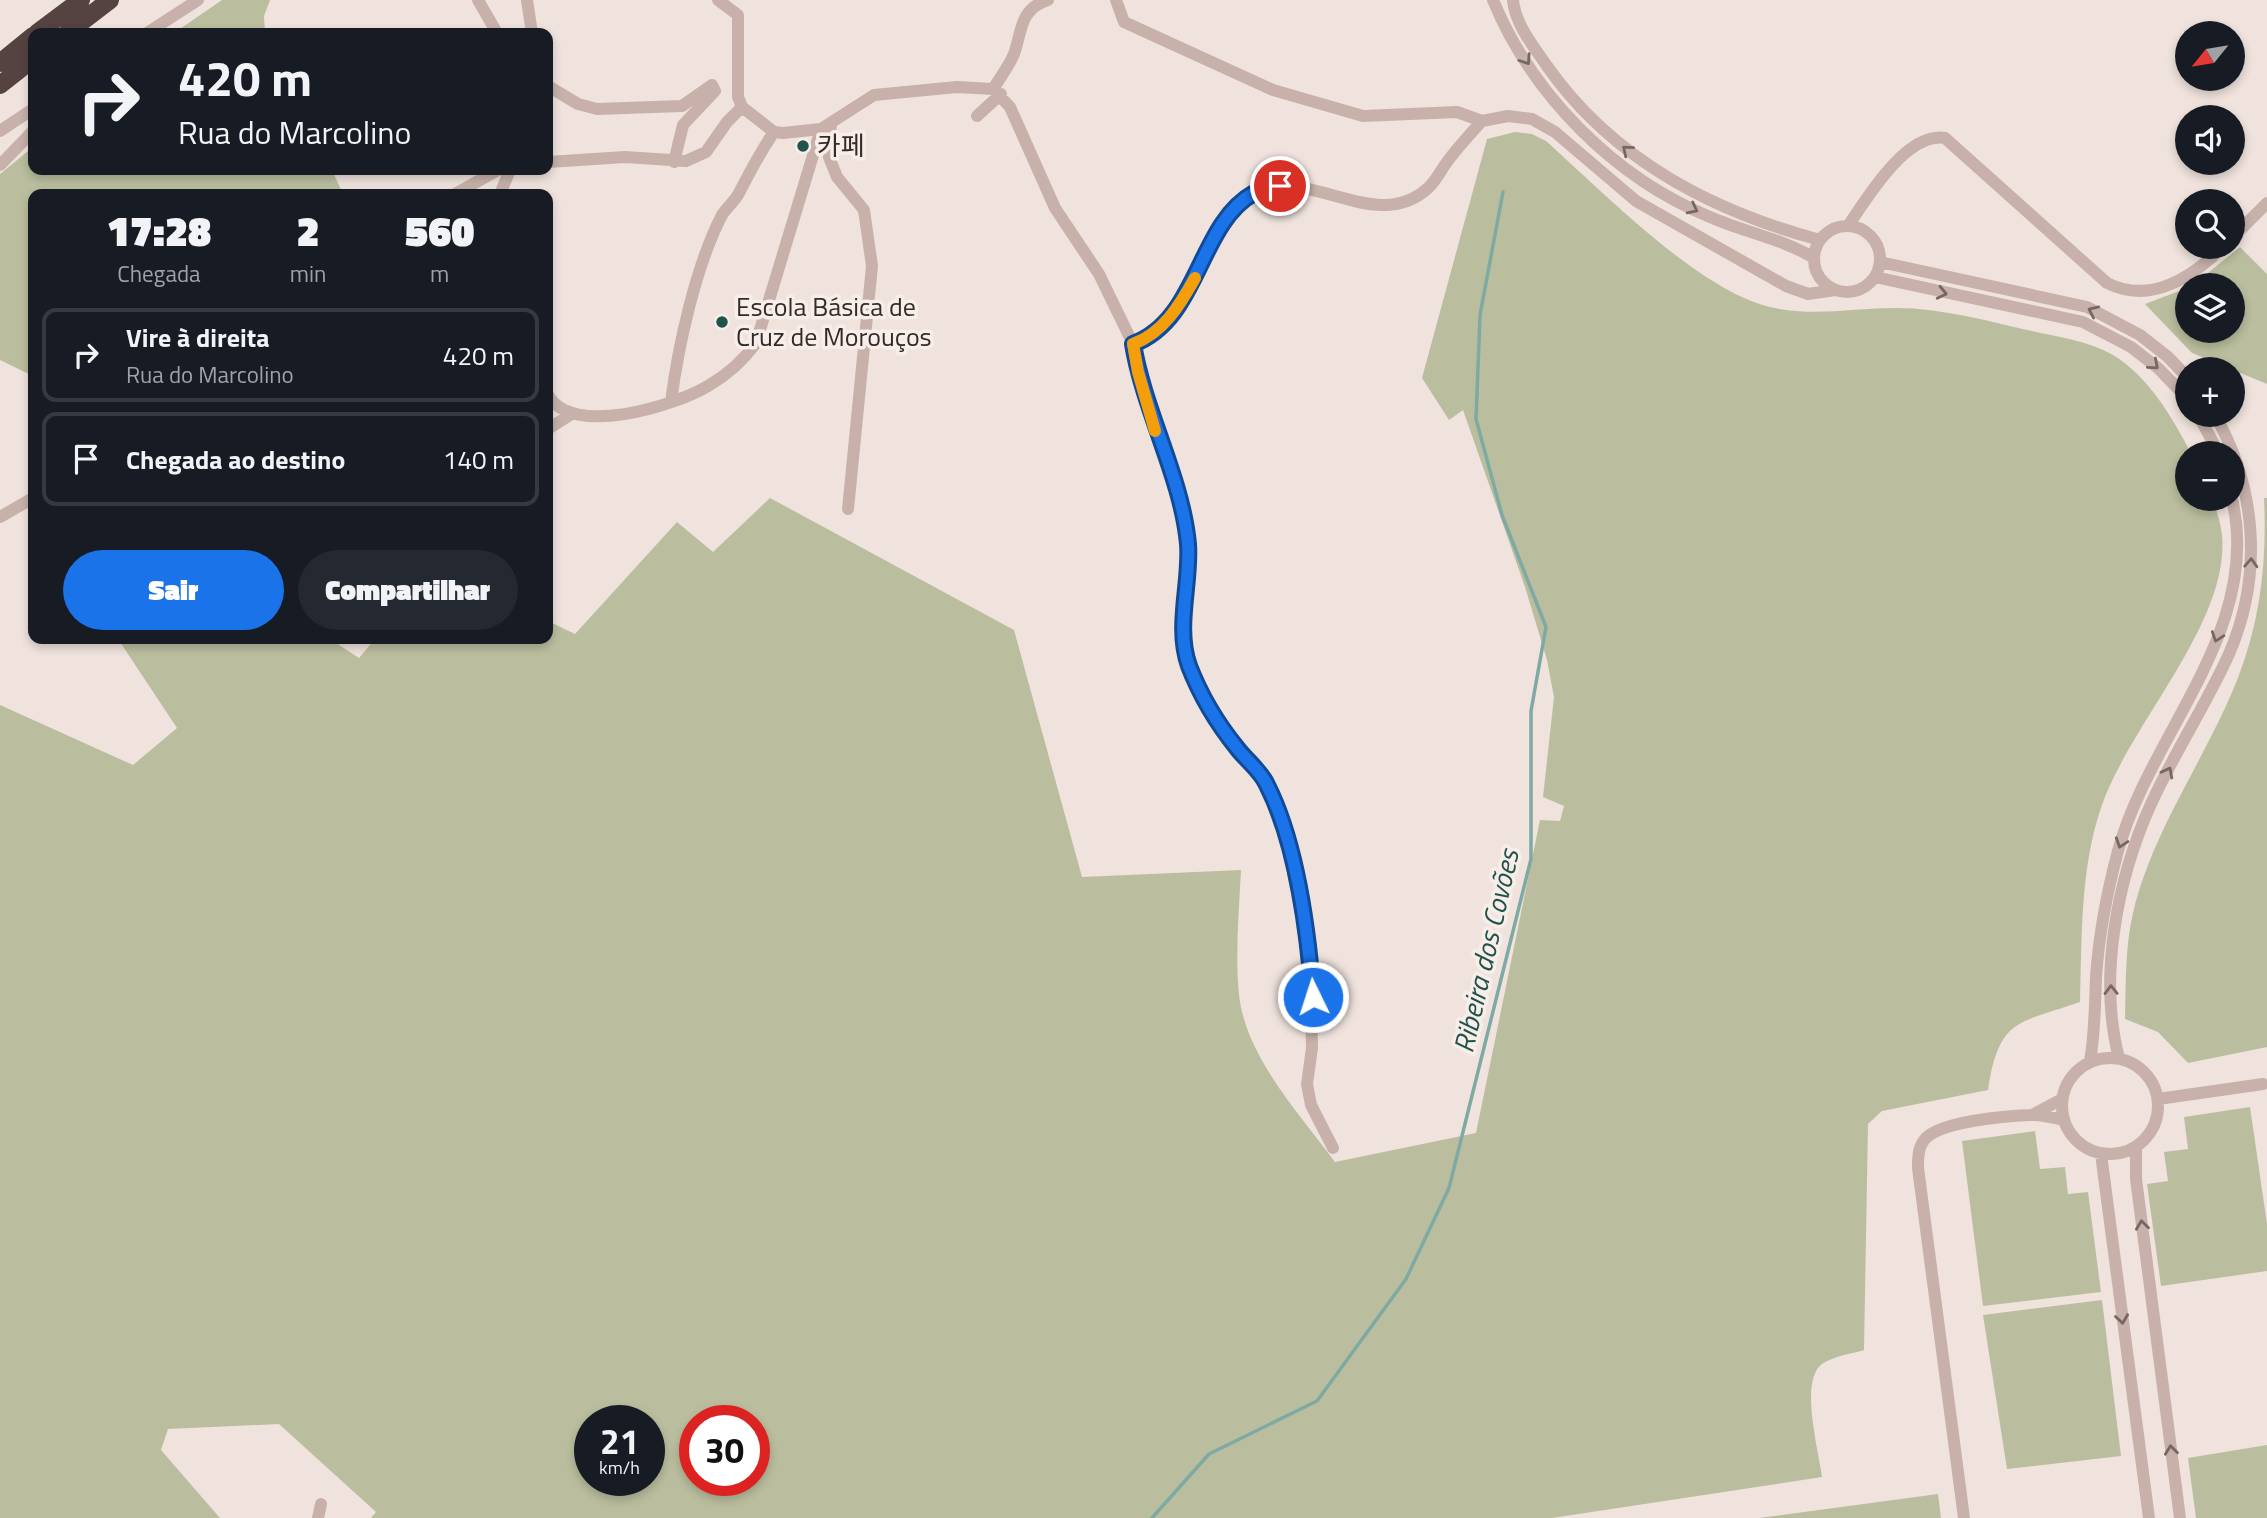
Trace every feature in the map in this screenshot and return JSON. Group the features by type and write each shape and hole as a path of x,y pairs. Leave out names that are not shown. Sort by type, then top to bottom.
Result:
{"highway":[{"path":"44,28 80,0"},
{"path":"74,28 110,0"},
{"path":"0,63 28,41"},
{"path":"0,85 28,63"}],"street":[{"path":"155,28 198,0"},
{"path":"478,0 494,28"},
{"path":"527,0 531,28"},
{"path":"718,0 738,15 738,97 742,107 774,132 826,126 874,95 957,87 997,92"},
{"path":"977,116 997,92 1013,57 1020,23 1041,2 1048,0"},
{"path":"1116,0 1124,22 1273,90 1363,116 1457,112 1482,121 1508,117 1532,119 1555,132 1636,201 1798,290 1815,294 1835,290 1860,290 1875,277 1880,262 1877,244 1864,231 1848,226 1837,228 1820,240 1814,258 1817,272 1835,290"},
{"path":"1493,0 1521,54 1552,97 1584,134 1623,166 1664,194 1708,217 1814,258"},
{"path":"1513,0 1519,19 1534,47 1562,88 1595,123 1633,156 1672,182 1714,203 1820,240"},
{"path":"553,89 578,104 597,109 682,106 712,85 715,91 683,125 674,162"},
{"path":"997,92 1023,133 1055,208 1099,274 1133,344 1138,372 1178,499 1188,544 1184,609 1188,662 1207,708 1266,782 1285,830 1310,962 1312,1048 1307,1084 1311,1105 1333,1148"},
{"path":"553,162 625,157 686,161 706,152 727,122 742,107"},
{"path":"0,131 28,113"},
{"path":"1133,344 1149,338 1167,321 1233,209 1255,192 1280,186 1372,205 1404,202 1428,188 1482,121"},
{"path":"553,426 570,415 609,416 671,402 708,387 742,362 756,343 826,126"},
{"path":"826,126 830,157 837,177 864,210 872,266 848,509"},
{"path":"671,402 680,343 705,258 723,214 738,195 751,166 774,132"},
{"path":"0,165 28,136"},
{"path":"1848,226 1879,180 1913,148 1932,136 1945,138 2107,282 2118,288 2135,291 2174,284 2194,274 2210,259"},
{"path":"464,189 489,175"},
{"path":"1864,203 1864,231"},
{"path":"2245,225 2267,203"},
{"path":"1880,262 2087,307 2140,335 2175,366"},
{"path":"1798,290 1817,272"},
{"path":"1875,277 2083,322 2131,346 2175,386"},
{"path":"553,400 570,415"},
{"path":"2119,1058 2111,1030 2111,978 2118,916 2132,853 2151,804 2229,653 2246,598 2252,536 2248,502 2230,443 2221,427"},
{"path":"0,517 28,501"},
{"path":"2090,1061 2104,911 2118,849 2136,800 2215,646 2236,570 2238,535 2234,511"},
{"path":"2119,1058 2134,1063 2147,1074 2158,1099 2156,1122 2148,1137 2136,1148 2113,1155 2101,1154 2077,1142 2064,1120 2062,1099 2067,1083 2077,1070 2090,1061 2119,1058"},
{"path":"2158,1099 2263,1084"},
{"path":"2034,1114 2062,1099"},
{"path":"1964,1518 1918,1168 1919,1150 1924,1139 1934,1131 1950,1126 2034,1114 2064,1120"},
{"path":"2136,1148 2136,1179 2180,1518"},
{"path":"2101,1154 2149,1518"},
{"path":"318,1518 321,1504"}],"green space":[{"path":"222,0 270,0 264,16 265,28 181,28"},
{"path":"1515,132 1532,134 1546,141 1622,211 1682,260 1712,281 1742,297 1786,310 1930,310 2073,340 2113,355 2148,386 2184,441 2175,441 2175,511 2217,511 2222,535 2220,568 2211,602 2176,672 2116,773 2095,829 2086,877 2080,1002 2014,1027 1998,1049 1988,1090 1882,1111 1868,1124 1864,1350 1827,1361 1815,1373 1812,1385 1812,1417 1822,1477 1552,1518 371,1518 376,1512 279,1424 168,1429 161,1450 220,1518 0,1518 0,705 133,765 177,728 121,644 338,644 359,658 371,644 553,644 553,623 575,634 677,522 713,552 770,498 1014,630 1082,877 1241,870 1237,964 1244,1018 1252,1040 1276,1083 1335,1162 1476,1133 1540,820 1560,821 1564,806 1543,797 1554,697 1547,660 1525,587 1463,410 1449,420 1422,378 1487,139"},
{"path":"28,151 28,175 334,175 341,189 28,189 28,374 0,360 0,174"},
{"path":"2245,252 2267,274 2267,384 2245,375 2245,357 2202,357 2192,353 2182,343 2245,343 2245,273 2208,273 2225,259 2245,259"},
{"path":"2175,293 2175,335 2145,304"},
{"path":"2264,498 2267,498 2267,1047 2188,1063 2158,1032 2125,1019 2129,939 2133,913 2154,851 2226,705 2247,654 2261,588"},
{"path":"2250,1107 2267,1224 2267,1271 2161,1286 2147,1184 2168,1181 2164,1152 2188,1149 2184,1117"},
{"path":"2035,1131 2040,1169 2065,1167 2068,1194 2088,1192 2101,1292 1983,1306 1962,1141"},
{"path":"2102,1300 2121,1456 2007,1469 1983,1315"},
{"path":"2267,1445 2267,1518 2196,1518 2188,1458"},
{"path":"1938,1494 1941,1518 1759,1518"}],"waterway":[{"name":"Ribeira dos Covões","path":"1152,1518 1209,1454 1317,1401 1406,1279 1449,1188 1531,859 1531,711 1546,627 1502,515 1476,419 1480,315 1503,192"}],"slow traffic":[{"path":"1155,431 1133,344 1149,338 1167,321 1195,278"}],"place":[{"name":"카페","path":"803,146"},
{"name":"Escola Básica de Cruz de Morouços","path":"722,322"}],"route":[{"path":"1280,186 1255,192 1233,209 1192,283 1167,321 1149,338 1133,344 1138,372 1178,499 1188,544 1184,609 1188,662 1207,708 1236,748 1266,782 1285,830 1306,926 1313,997"}]}
